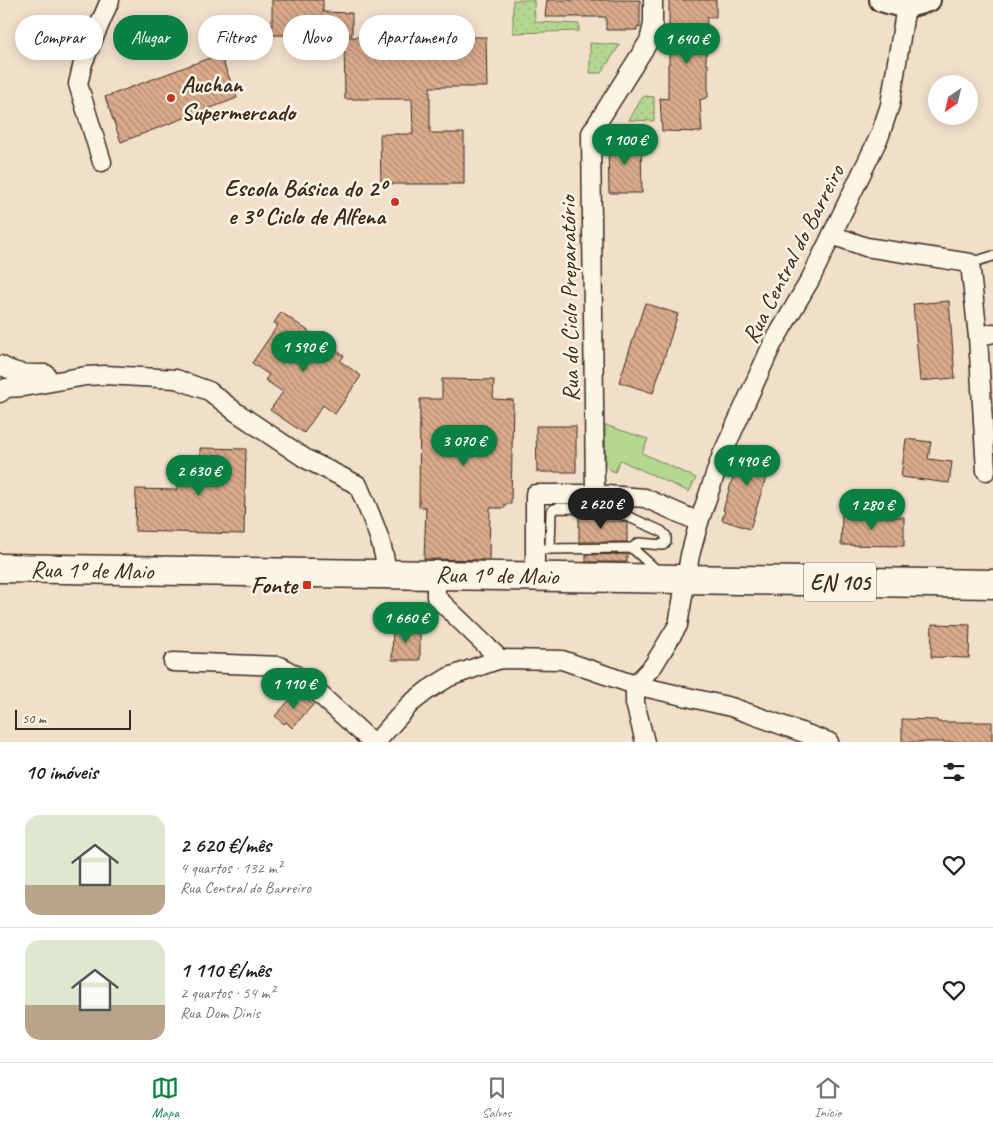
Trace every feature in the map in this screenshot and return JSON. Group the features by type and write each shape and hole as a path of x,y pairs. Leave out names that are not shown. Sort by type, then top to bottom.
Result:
{"main road":[{"name":"Rua 1º de Maio","path":"0,568 993,584"}],"street":[{"path":"102,162 78,84 83,63 110,0"},
{"name":"Rua do Ciclo Preparatório","path":"595,494 591,133 649,42 653,24 653,0"},
{"path":"881,0 906,4 929,0"},
{"name":"Rua Central do Barreiro","path":"635,685 653,666 678,625 676,578 699,522 720,457 772,345 810,280 880,135 888,113 906,4"},
{"path":"832,235 866,247 970,263 986,335 986,471"},
{"path":"0,365 13,372 25,375 105,375 176,379 209,391 236,412 306,459 358,485 381,543 387,574"},
{"path":"2,386 23,387 86,376"},
{"path":"535,576 543,549 535,494 595,494 645,498 699,522"},
{"path":"436,574 436,597 500,659"},
{"path":"376,742 410,704 428,690 449,677 500,659 562,660 635,685 732,707 829,742"},
{"path":"173,662 280,666 304,680 372,742"},
{"path":"635,685 635,704 644,742"}],"lane":[{"path":"970,263 993,256"},
{"path":"558,508 607,509 615,511 662,531 666,536 666,542 663,545 639,543 632,548 543,549 551,512 558,508"},
{"path":"632,548 676,578"}],"green space":[{"path":"513,0 534,0 535,22 579,24 579,31 513,33"},
{"path":"590,43 620,45 601,73 590,73"},
{"path":"645,96 654,97 654,121 629,120 642,98"},
{"path":"605,425 648,439 642,453 696,478 689,492 620,460 615,472 609,469 606,465"}],"building":[{"path":"272,0 323,0 323,12 352,13 352,35 349,35 349,15 283,15 283,35 273,35"},
{"path":"547,0 640,0 640,28 637,27 637,30 606,30 606,17 545,17"},
{"path":"669,0 716,0 716,17 707,17 706,64 708,64 708,97 700,100 702,132 662,131 660,98 668,99"},
{"path":"349,37 359,37 359,60 475,60 475,37 486,37 487,87 430,87 430,133 464,133 464,184 381,184 380,134 413,134 412,99 345,99 344,60 349,60"},
{"name":"Auchan Supermercado","path":"204,60 222,60 237,98 121,142 105,97"},
{"path":"608,138 629,138 629,142 641,142 642,193 609,193"},
{"path":"949,301 955,378 920,381 913,304"},
{"path":"645,303 678,314 653,393 619,382"},
{"path":"281,312 344,356 340,361 361,376 335,414 323,405 304,433 270,410 283,392 265,380 269,375 252,363 278,325 274,323"},
{"path":"442,379 494,380 493,399 513,400 511,504 505,504 505,508 490,508 489,560 424,559 426,507 419,507 420,399 442,399"},
{"path":"536,426 576,426 576,472 537,472"},
{"path":"906,439 931,442 928,459 952,462 949,483 901,477"},
{"path":"746,446 773,455 750,529 722,520 725,511 723,510 740,454 743,455"},
{"path":"200,448 246,449 244,534 135,531 136,489 177,490 177,461 200,462"},
{"path":"842,514 864,515 864,517 904,517 904,546 841,545"},
{"path":"579,515 606,515 606,521 622,521 627,523 627,542 579,542"},
{"path":"627,554 627,562 586,562 586,555"},
{"path":"932,624 970,625 969,658 931,657"},
{"path":"393,627 406,627 410,631 420,631 420,660 392,660"},
{"path":"298,691 313,705 292,728 275,716"},
{"path":"902,719 937,720 937,722 992,722 992,742 902,742"}],"place":[{"name":"Auchan Supermercado","path":"171,98"},
{"name":"Escola Básica do 2º e 3º Ciclo de Alfena","path":"395,202"},
{"name":"Fonte","path":"307,585"}]}
